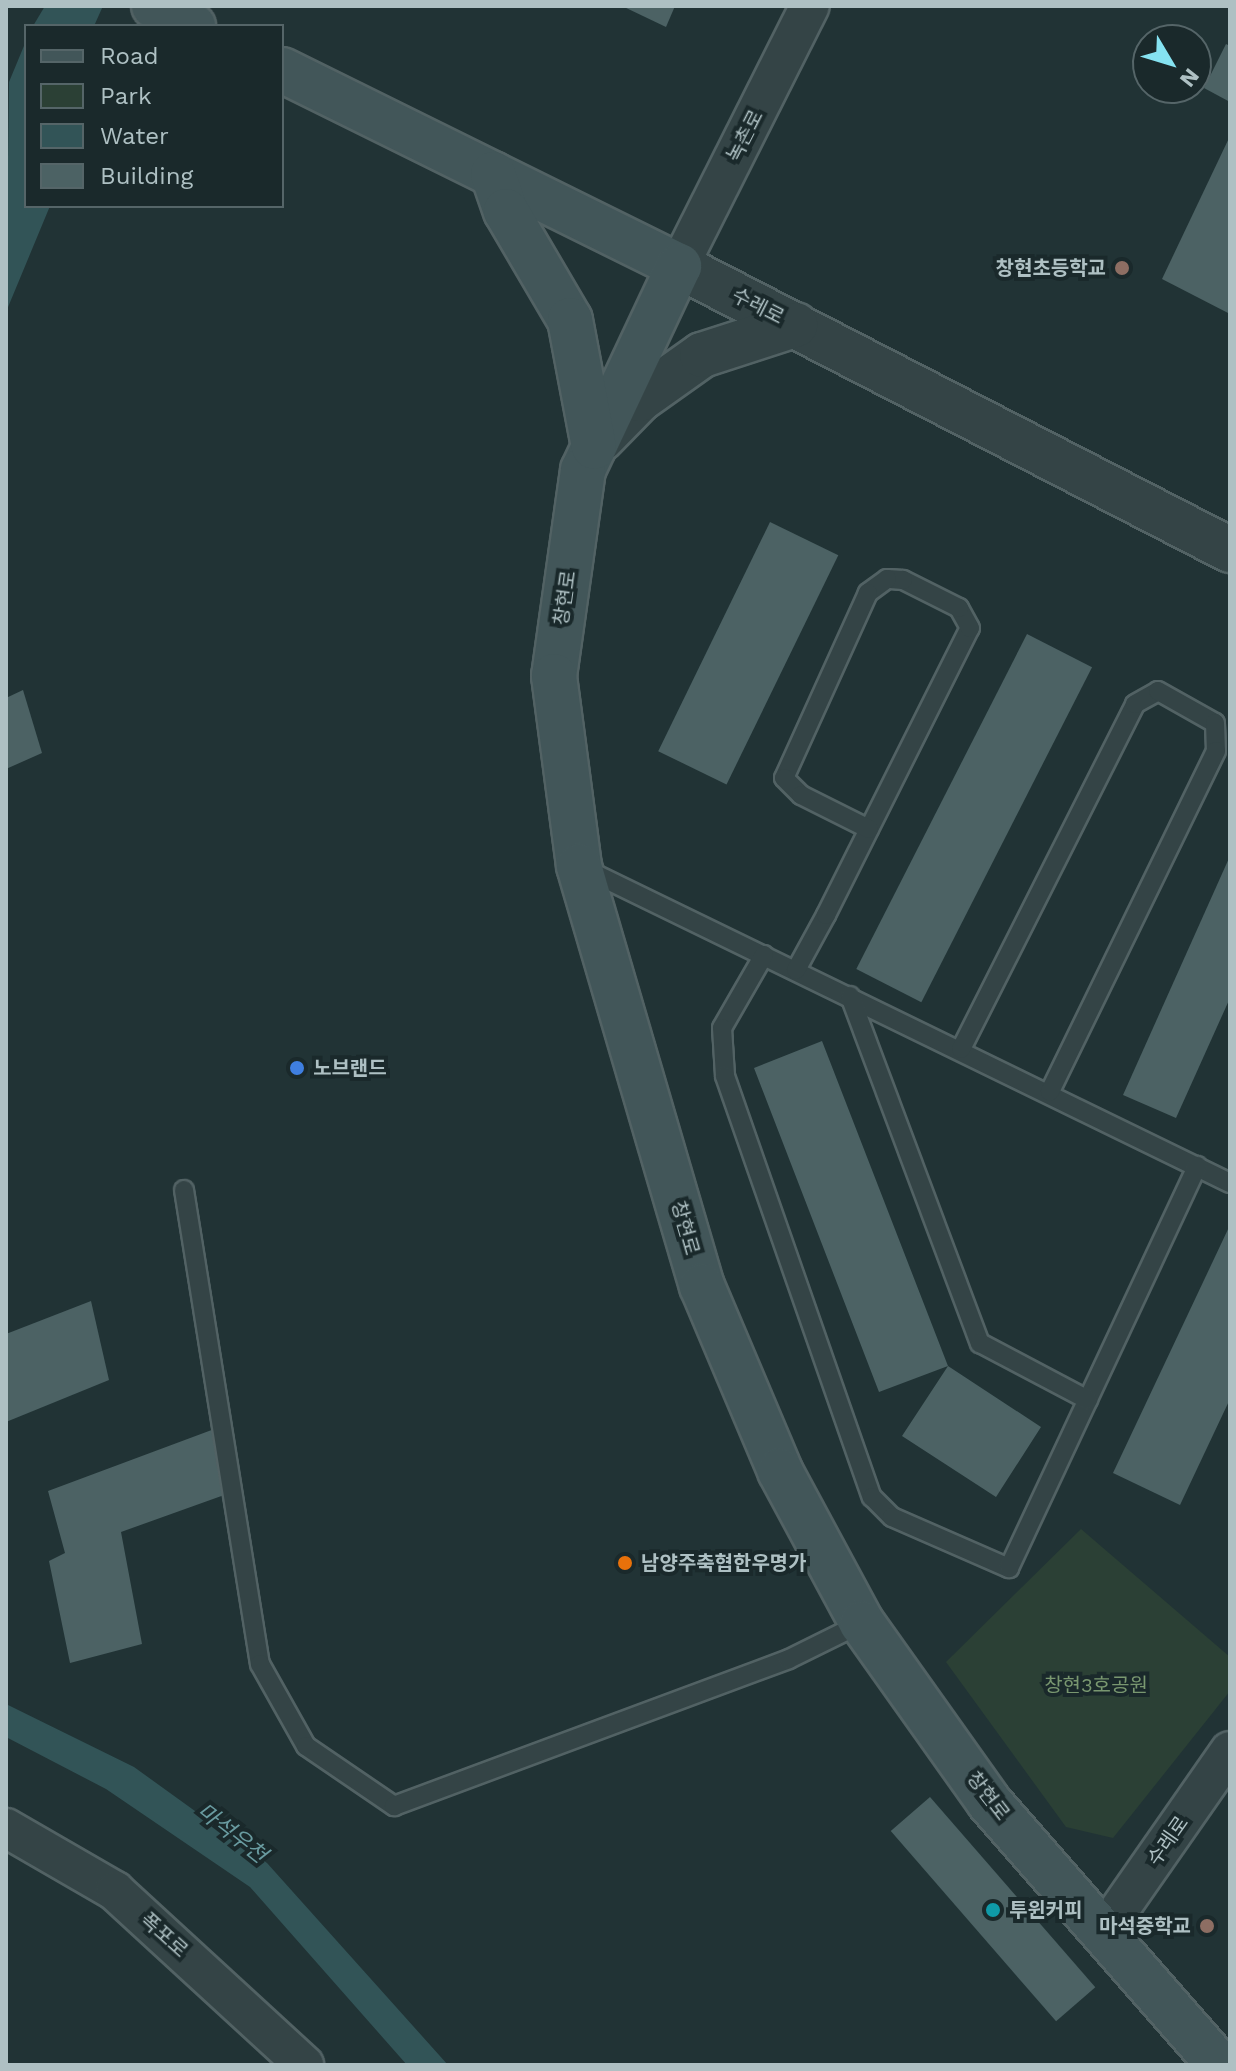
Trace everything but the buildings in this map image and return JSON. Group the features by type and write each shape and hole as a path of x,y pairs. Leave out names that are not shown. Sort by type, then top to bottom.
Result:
{"main road":[{"name":"수레로","path":"284,71 679,266"},
{"path":"493,174 506,211 570,320 594,447"},
{"name":"창현로","path":"679,266 583,470 554,676 579,866 702,1286 780,1471 862,1623 989,1802 1105,1930 1219,2065"}],"street":[{"name":"녹촌로","path":"679,266 810,6"},
{"name":"수레로","path":"679,266 1230,550"},
{"path":"594,447 640,399 702,355 795,325"},
{"name":"수레로","path":"1105,1930 1230,1751"},
{"name":"폭포로","path":"6,1828 115,1891 304,2065"}],"lane":[{"path":"796,970 869,829 970,628 959,608 903,580 887,579 868,593 784,778 801,795 869,829"},
{"path":"961,1049 1135,704 1158,691 1215,723 1216,751 1050,1092"},
{"path":"579,866 1050,1092 1230,1183"},
{"path":"764,955 722,1028 725,1076 872,1497 892,1517 1009,1568 1197,1166"},
{"path":"850,996 980,1343 1088,1400"},
{"path":"184,1190 260,1664 306,1746 394,1806 789,1659 862,1623"}],"green space":[{"name":"창현3호공원","path":"1081,1529 1230,1657 1230,1691 1113,1838 1066,1827 946,1662"}],"water":[{"path":"45,6 103,6 95,24 34,24"},
{"path":"24,46 24,208 49,208 6,312 9,82"},
{"path":"6,1704 134,1767 267,1863 448,2065 407,2065 250,1887 106,1789 6,1737"}],"place":[{"name":"창현초등학교","path":"1122,268"},
{"name":"노브랜드","path":"297,1068"},
{"name":"남양주축협한우명가","path":"625,1563"},
{"name":"투윈커피","path":"993,1910"},
{"name":"마석중학교","path":"1207,1926"}],"water label":[{"name":"마석우천","path":"232,1833"}]}
